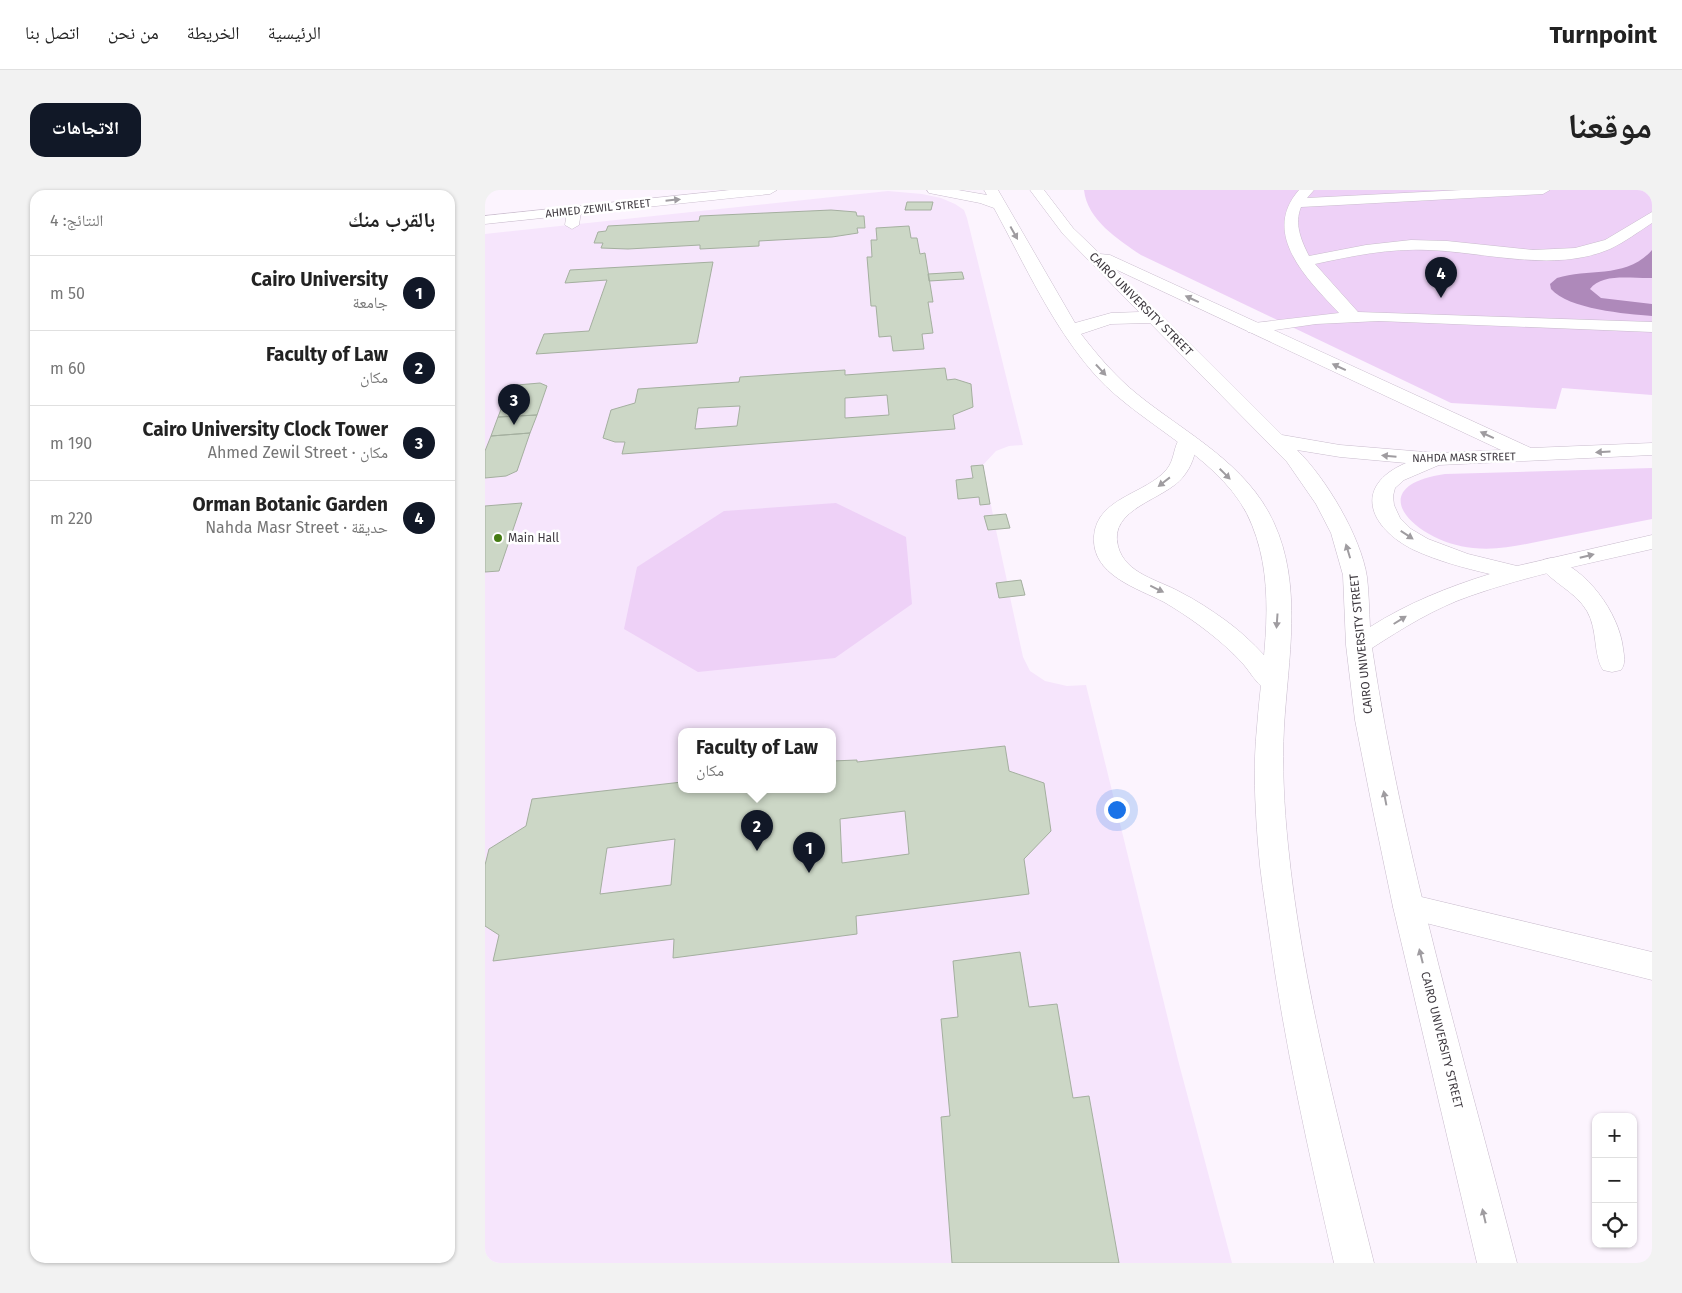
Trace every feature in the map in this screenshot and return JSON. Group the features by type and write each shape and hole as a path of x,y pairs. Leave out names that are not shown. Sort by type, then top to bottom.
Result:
{"main road":[{"name":"AHMED ZEWIL STREET","path":"485,220 573,218 770,190"},
{"path":"934,190 984,199 995,198 1071,332 1105,374 1128,396 1215,463 1239,487 1262,521 1275,558 1279,599 1269,758 1273,846 1307,1057 1354,1263"},
{"name":"CAIRO UNIVERSITY STREET","path":"1037,190 1049,209 1086,250 1277,440 1309,477 1327,504 1342,533 1355,575 1359,645 1369,720 1409,907 1497,1263"},
{"path":"1307,190 1296,203 1291,216 1290,230 1295,244 1306,261 1328,290 1352,316"},
{"path":"1296,203 1543,190"},
{"path":"1306,261 1368,248 1405,245 1446,246 1527,254 1578,253 1612,242 1652,216"},
{"path":"1086,250 1531,456"},
{"path":"1254,328 1316,318 1352,316 1652,327"},
{"path":"1071,332 1107,319 1155,318"},
{"name":"NAHDA MASR STREET","path":"1277,440 1340,451 1437,459 1652,449"},
{"path":"1187,442 1186,455 1180,468 1152,492 1118,512 1109,522 1105,534 1106,547 1111,558 1133,578 1200,613 1240,645 1273,682"},
{"path":"1437,459 1405,470 1388,482 1381,497 1386,515 1401,532 1427,547 1517,573"},
{"path":"1359,645 1407,615 1460,591 1517,573 1652,542"},
{"path":"1551,565 1579,586 1595,602 1605,622 1611,643 1612,664"},
{"path":"1409,907 1652,966"}],"shaded area":[{"path":"1084,190 1652,190 1652,395 1562,388 1556,409 1451,403 1141,255 1105,228 1091,211 1086,201"},
{"path":"888,191 922,194 941,198 955,204 964,210 967,218 1023,445 1009,446 996,451 983,465 993,515 1006,514 1010,528 996,530 1007,581 1021,580 1025,595 1010,597 1023,657 1030,671 1045,681 1067,686 1086,685 1178,1060 1232,1263 485,1263 485,234"},
{"path":"1652,250 1652,278 1610,278 1602,280 1590,289 1601,298 1652,304 1652,316 1613,312 1584,306 1559,296 1551,289 1550,284 1557,278 1619,269 1642,259"},
{"path":"1652,468 1652,519 1493,549 1452,544 1433,536 1417,526 1405,514 1401,502 1405,490 1419,481 1445,474"},
{"path":"836,503 906,537 912,604 835,658 698,672 624,629 637,567 724,511"}],"building":[{"path":"907,202 933,202 931,210 905,210"},
{"path":"831,210 856,212 857,216 864,216 865,228 857,228 858,233 832,237 759,241 759,246 700,249 700,245 628,249 601,248 603,243 594,243 598,232 606,231 608,226 699,221 700,216"},
{"path":"909,226 911,238 917,238 920,254 925,253 933,302 928,302 933,333 922,334 924,349 893,351 891,336 879,337 876,306 871,306 867,257 872,257 871,240 877,240 876,228"},
{"path":"713,262 697,343 536,354 544,334 589,331 607,280 565,283 570,270"},
{"path":"962,272 964,279 929,281 928,274"},
{"path":"945,368 947,380 955,379 971,384 973,407 953,415 955,429 622,454 625,442 615,442 603,438 611,410 635,403 638,389 739,382 740,377 845,370 845,375","holes":["887,395 889,415 845,418 845,398","740,406 737,426 695,429 698,408"]},
{"path":"540,383 547,386 537,415 498,417 509,389 517,385"},
{"path":"537,415 530,433 491,436 498,417"},
{"path":"530,433 517,471 506,476 485,478 485,451 491,436"},
{"path":"983,465 990,504 980,505 979,497 958,499 956,480 973,478 971,466"},
{"name":"Main Hall","path":"522,503 499,571 485,572 485,506"},
{"path":"1006,514 1010,528 988,530 984,516"},
{"path":"1021,580 1025,595 999,598 996,583"},
{"path":"1005,746 1009,771 1044,783 1051,831 1024,859 1029,894 856,916 857,934 673,958 674,939 493,961 499,935 485,926 485,865 489,849 526,826 532,799 678,782 678,793 836,793 836,761 857,760 857,762","holes":["905,811 909,854 842,863 840,819","675,839 671,885 600,894 607,848"]},
{"path":"1020,952 1029,1007 1057,1004 1073,1098 1089,1096 1119,1263 952,1263 941,1117 950,1116 941,1019 958,1017 953,961"}],"place":[{"name":"Orman Botanic Garden","path":"1441,298"},
{"name":"Cairo University Clock Tower","path":"514,425"},
{"name":"Main Hall","path":"498,538"},
{"name":"Faculty of Law","path":"757,851"},
{"name":"Cairo University","path":"809,873"}]}
